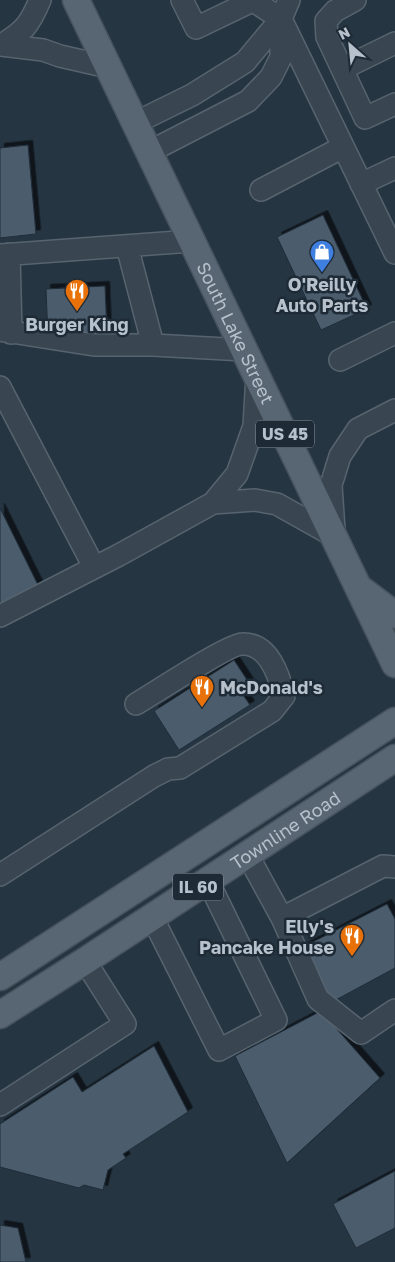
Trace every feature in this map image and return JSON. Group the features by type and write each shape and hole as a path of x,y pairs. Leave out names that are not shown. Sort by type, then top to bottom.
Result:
{"main road":[{"name":"South Lake Street","path":"76,0 395,664"},
{"path":"358,587 395,615"},
{"name":"Townline Road","path":"0,977 395,721"},
{"name":"Townline Road","path":"0,1015 395,758"}],"lane":[{"path":"0,45 19,35 34,17 40,0"},
{"path":"182,0 196,28 252,1 285,10"},
{"path":"355,0 335,10 326,21 327,37 366,118"},
{"path":"135,123 192,95 245,62 285,10"},
{"path":"285,10 340,140 361,184 392,240"},
{"path":"149,152 248,101 271,77 280,57 285,10"},
{"path":"342,69 395,43"},
{"path":"0,45 43,50 60,56 108,67"},
{"path":"261,190 340,140 366,118 395,104"},
{"path":"361,184 395,168"},
{"path":"192,241 5,255 5,332 94,345 244,350"},
{"path":"127,246 153,346"},
{"path":"340,360 395,333"},
{"path":"0,616 213,503 237,474 254,426 256,376"},
{"path":"0,386 94,567"},
{"path":"334,536 331,485 340,456 358,429 395,410"},
{"path":"213,503 256,500 277,504 334,536"},
{"path":"0,875 154,776 168,769 180,768 272,710 284,696 277,671 260,648 241,643 222,652 138,709"},
{"path":"247,854 282,918 318,999 361,1033 395,1010"},
{"path":"282,918 383,866 395,867"},
{"path":"152,917 219,1050 276,1020 208,880"},
{"path":"0,1105 125,1024 85,961"}],"building":[{"path":"28,145 36,234 0,238 0,148"},
{"name":"O'Reilly Auto Parts","path":"323,215 367,309 321,330 277,237"},
{"name":"Burger King","path":"105,286 107,334 48,337 46,289"},
{"path":"0,508 38,585 0,604"},
{"name":"McDonald's","path":"234,660 251,686 241,692 250,705 179,750 154,711"},
{"name":"Elly's Pancake House","path":"387,904 395,919 395,968 332,1002 303,947"},
{"path":"321,1011 380,1078 287,1163 235,1056"},
{"path":"154,1046 188,1112 123,1154 126,1158 108,1170 103,1190 84,1185 79,1188 0,1167 0,1124 73,1077 82,1092"},
{"path":"395,1171 395,1228 356,1248 333,1204"},
{"path":"0,1225 18,1228 26,1262 0,1262"}],"place":[{"name":"O'Reilly Auto Parts","path":"322,273"},
{"name":"Burger King","path":"77,312"},
{"name":"McDonald's","path":"202,708"},
{"name":"Elly's Pancake House","path":"352,957"}]}
